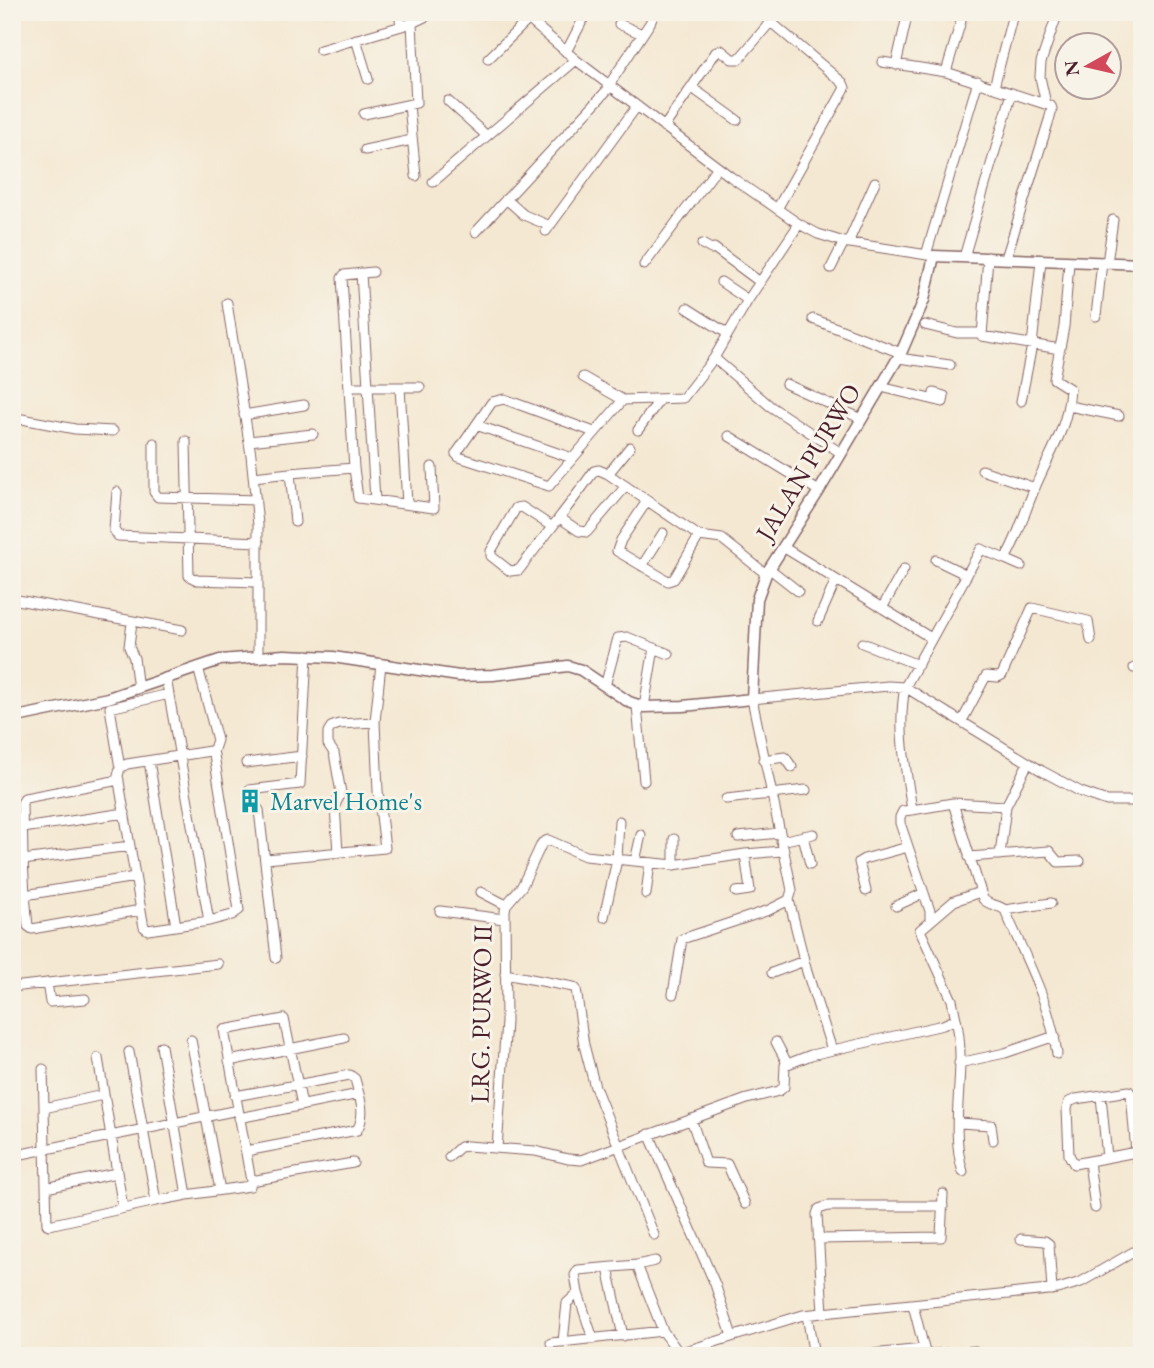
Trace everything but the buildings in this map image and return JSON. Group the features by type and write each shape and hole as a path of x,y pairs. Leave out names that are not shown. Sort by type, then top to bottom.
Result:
{"street":[{"path":"399,12 401,26"},
{"path":"320,50 412,23 435,12"},
{"path":"520,12 576,60 664,127 777,209 818,234 846,242 930,256 1142,264"},
{"path":"566,52 587,12"},
{"path":"476,232 610,86 655,12"},
{"path":"759,12 843,83 845,88 777,209"},
{"path":"664,127 718,51 721,50 732,59 739,59 779,12"},
{"path":"896,65 908,12"},
{"path":"1046,103 1040,77 1041,62 1058,12"},
{"path":"994,87 1013,14"},
{"path":"488,59 528,20"},
{"path":"946,72 961,21"},
{"path":"364,114 416,103 412,23"},
{"path":"619,24 642,34"},
{"path":"356,39 368,79"},
{"path":"433,182 576,60"},
{"path":"881,62 946,72 1046,103 1052,109 1006,258"},
{"path":"930,256 978,81"},
{"path":"691,87 737,120"},
{"path":"964,257 1012,93"},
{"path":"448,101 487,136"},
{"path":"409,104 416,176"},
{"path":"506,199 526,216 548,229 637,106"},
{"path":"365,150 412,139"},
{"path":"644,265 718,167"},
{"path":"831,268 875,181"},
{"path":"1096,316 1113,220"},
{"path":"594,432 504,399 492,402 457,451 459,457 546,486 551,485 623,400 685,397 714,358 748,300 799,224"},
{"path":"702,244 714,248 760,282"},
{"name":"JALAN PURWO","path":"752,699 757,599 768,572 900,355 924,300 930,256"},
{"path":"981,333 988,257"},
{"path":"1021,401 1032,345 1041,261"},
{"path":"1005,559 1012,548 1035,488 1061,436 1069,406 1070,387 1054,379 1064,327 1069,262"},
{"path":"373,272 344,275 342,278 358,498 434,508 432,467"},
{"path":"361,273 375,500"},
{"path":"721,282 748,300"},
{"path":"227,303 256,500 259,542 258,656"},
{"path":"687,308 727,334"},
{"path":"813,319 900,355 950,365"},
{"path":"925,325 957,333 981,333 988,338 1060,349"},
{"path":"714,358 770,406 841,453"},
{"path":"583,377 623,400"},
{"path":"786,384 862,419"},
{"path":"349,387 420,387"},
{"path":"400,387 407,504"},
{"path":"881,387 943,402 944,397 934,393"},
{"path":"638,430 660,399"},
{"path":"244,415 304,405"},
{"path":"1069,406 1119,416"},
{"path":"12,425 22,419 75,429 113,431"},
{"path":"475,425 572,458"},
{"path":"249,441 313,434"},
{"path":"729,436 819,491"},
{"path":"186,441 187,569 190,578 257,582"},
{"path":"154,443 155,494 160,498 256,500"},
{"path":"608,474 630,447"},
{"path":"253,477 354,468"},
{"path":"551,526 518,507 491,556 510,572 517,572 594,471 599,470 699,536 722,540 797,592"},
{"path":"982,470 1035,488"},
{"path":"290,473 295,522"},
{"path":"560,518 579,531 587,532 626,486"},
{"path":"117,492 114,530 118,536 259,542"},
{"path":"647,501 616,550 667,581 672,580 699,536"},
{"path":"642,566 663,533"},
{"path":"783,547 931,638"},
{"path":"912,810 901,734 901,708 905,687 981,549 1021,566"},
{"path":"936,560 967,575"},
{"path":"882,608 904,569"},
{"path":"818,621 836,580"},
{"path":"12,599 183,630"},
{"path":"962,721 986,676 1002,675 1031,608 1088,621 1091,640"},
{"path":"132,622 129,647 134,658 138,689"},
{"path":"606,686 618,638 627,637 669,654"},
{"path":"862,643 918,665"},
{"path":"645,781 640,706 654,648"},
{"path":"249,790 300,783 307,655"},
{"path":"12,718 81,705 138,689 220,660 258,656 307,655 459,676 568,666 581,670 640,706 683,706 905,687 1028,763 1081,792 1104,799 1142,801"},
{"path":"266,859 382,850 386,846 378,791 375,722 382,664"},
{"path":"169,695 110,708 120,768 119,780 145,929 209,921 232,915 239,910 213,752 217,740 198,667"},
{"path":"166,678 209,921"},
{"path":"752,699 792,890 789,900 804,961 832,1050"},
{"path":"338,853 335,805 341,795 335,755 328,744 328,732 331,727 339,724 375,722"},
{"path":"120,768 127,764 213,752"},
{"path":"246,763 302,755"},
{"path":"763,760 785,757 792,767"},
{"path":"149,761 176,926"},
{"path":"1000,855 1006,806 1028,763"},
{"path":"119,780 26,797 23,803 23,860 28,926 32,929 141,910"},
{"path":"726,799 806,790"},
{"path":"953,803 980,892 987,904 1005,910 1039,983 1055,1036 1057,1054"},
{"path":"930,919 900,817 903,811 953,803 1006,806"},
{"path":"259,810 276,958"},
{"path":"23,828 125,813"},
{"path":"604,916 617,860 619,821"},
{"path":"635,861 641,835"},
{"path":"738,837 808,835 810,864"},
{"path":"674,839 674,864"},
{"name":"LRG. PURWO II","path":"496,1149 504,1065 506,905 518,893 544,841 585,856 650,863 674,864 783,851"},
{"path":"23,860 130,846"},
{"path":"866,891 859,862 908,847"},
{"path":"969,857 1049,850 1058,862 1080,861"},
{"path":"736,892 750,890 745,854"},
{"path":"646,894 650,863"},
{"path":"25,895 135,877"},
{"path":"481,892 506,905"},
{"path":"963,1172 959,1149 956,1019 952,1000 920,930 954,901 980,892"},
{"path":"896,906 924,893"},
{"path":"673,995 682,939 769,910 789,900"},
{"path":"1005,910 1051,903"},
{"path":"440,911 504,919"},
{"path":"772,973 804,961"},
{"path":"12,987 218,964"},
{"path":"505,974 575,988 589,1069 654,1235"},
{"path":"47,983 50,1002 85,999"},
{"path":"43,1069 48,1225 187,1195 250,1186 224,1030 285,1018 302,1105"},
{"path":"787,1063 943,1025 956,1019"},
{"path":"959,1063 1005,1053 1055,1036"},
{"path":"229,1061 344,1038"},
{"path":"191,1040 220,1190"},
{"path":"449,1157 460,1147 535,1151 575,1160 619,1147 649,1133 747,1099 779,1091 784,1087 787,1063 776,1042"},
{"path":"161,1046 187,1195"},
{"path":"129,1052 156,1201"},
{"path":"98,1058 109,1137 123,1208"},
{"path":"235,1096 350,1075 355,1079 359,1094 362,1119 358,1130 246,1150"},
{"path":"1136,1152 1089,1162 1071,1162 1067,1109 1069,1102 1129,1091 1142,1181"},
{"path":"12,1156 206,1117 302,1105 359,1094"},
{"path":"44,1108 103,1095"},
{"path":"1101,1096 1107,1158"},
{"path":"691,1119 706,1163 727,1164 745,1204"},
{"path":"959,1123 991,1125 993,1140"},
{"path":"649,1133 715,1284 732,1336"},
{"path":"1089,1162 1096,1208"},
{"path":"251,1181 353,1163"},
{"path":"46,1188 116,1173"},
{"path":"818,1239 941,1237 943,1194"},
{"path":"823,1314 817,1214 822,1207 943,1206"},
{"path":"1021,1239 1045,1241 1049,1244 1052,1290"},
{"path":"637,1265 663,1331 679,1354 807,1315 1052,1290 1081,1282 1142,1247"},
{"path":"593,1339 575,1272 655,1261"},
{"path":"608,1268 623,1336"},
{"path":"563,1342 567,1303 579,1293"},
{"path":"913,1305 925,1353"},
{"path":"807,1315 814,1356"},
{"path":"551,1343 663,1331"},
{"path":"708,1343 711,1356"},
{"path":"850,1356 975,1351"}],"place":[{"name":"Marvel Home's","path":"250,801"}]}
